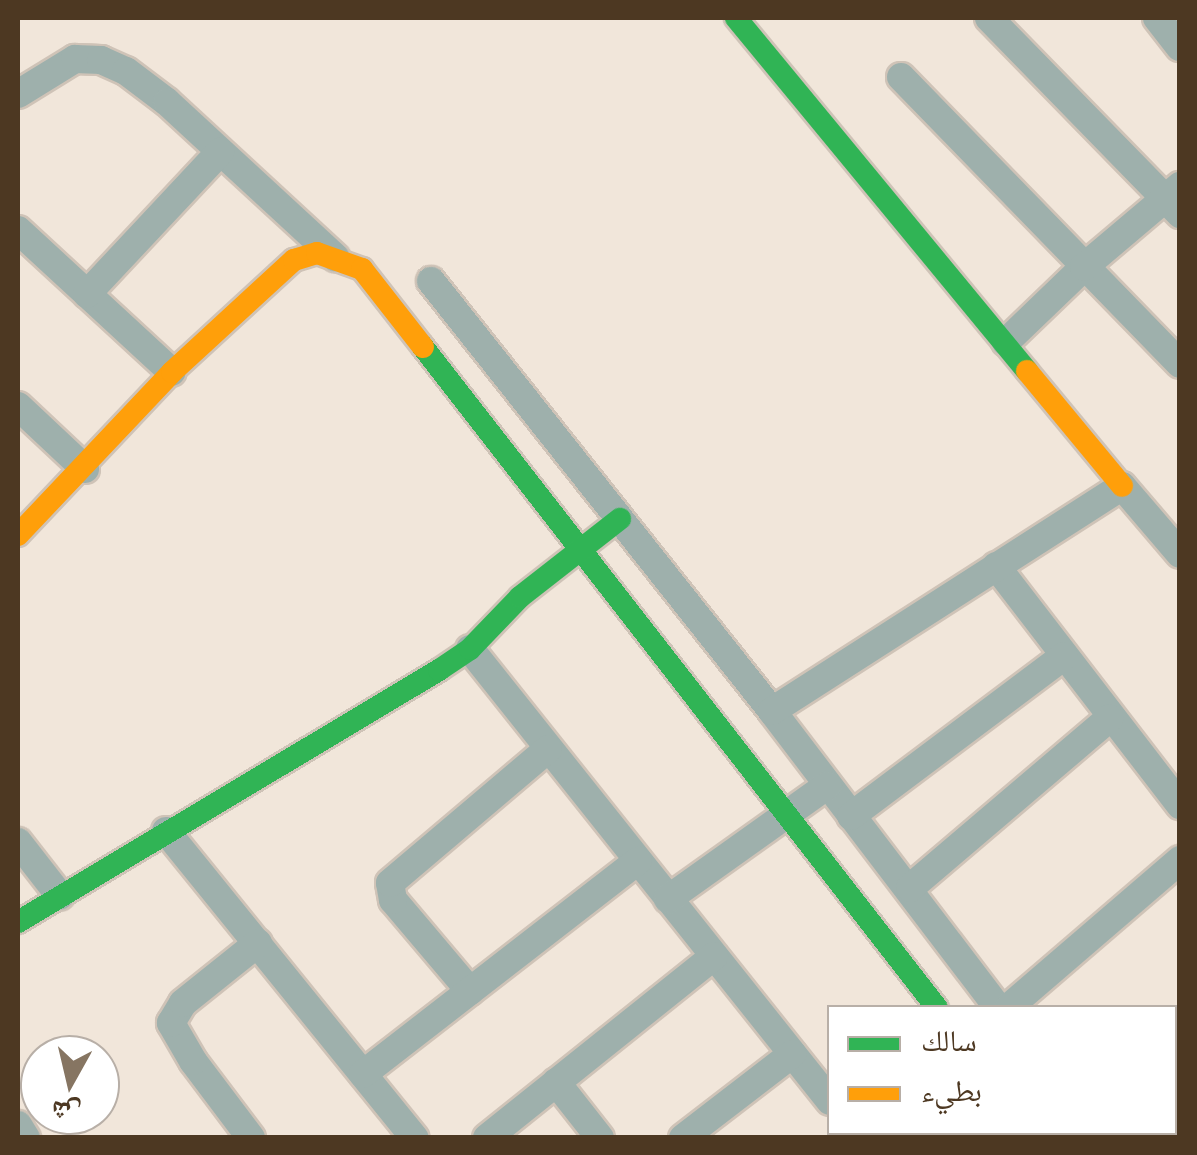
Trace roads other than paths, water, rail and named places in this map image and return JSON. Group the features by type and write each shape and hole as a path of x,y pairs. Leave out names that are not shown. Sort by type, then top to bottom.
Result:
{"street":[{"path":"736,18 1122,486 1175,539"},
{"path":"989,18 1174,200 1084,266 1006,342"},
{"path":"1157,18 1180,47"},
{"path":"18,94 66,62 102,60 126,71 167,102 335,257"},
{"path":"901,77 1180,364"},
{"path":"87,294 220,152"},
{"path":"18,230 172,372"},
{"path":"18,535 85,470 172,372 294,260 318,253 362,269 387,296 935,1005"},
{"path":"431,281 772,711 996,1005"},
{"path":"18,406 85,470"},
{"path":"772,711 1122,486"},
{"path":"18,922 166,830 258,781 470,649 504,610 620,519"},
{"path":"996,566 1180,805"},
{"path":"470,649 827,1097"},
{"path":"851,816 1064,656"},
{"path":"910,888 1110,718"},
{"path":"470,991 393,900 390,883 548,749"},
{"path":"668,899 828,785"},
{"path":"166,830 414,1138"},
{"path":"18,842 60,896"},
{"path":"1011,1005 1180,860"},
{"path":"363,1074 638,861"},
{"path":"252,1138 193,1061 171,1023 193,994 258,944"},
{"path":"487,1138 714,956"},
{"path":"684,1138 792,1054"},
{"path":"556,1082 600,1138"},
{"path":"18,1125 26,1138"}]}
